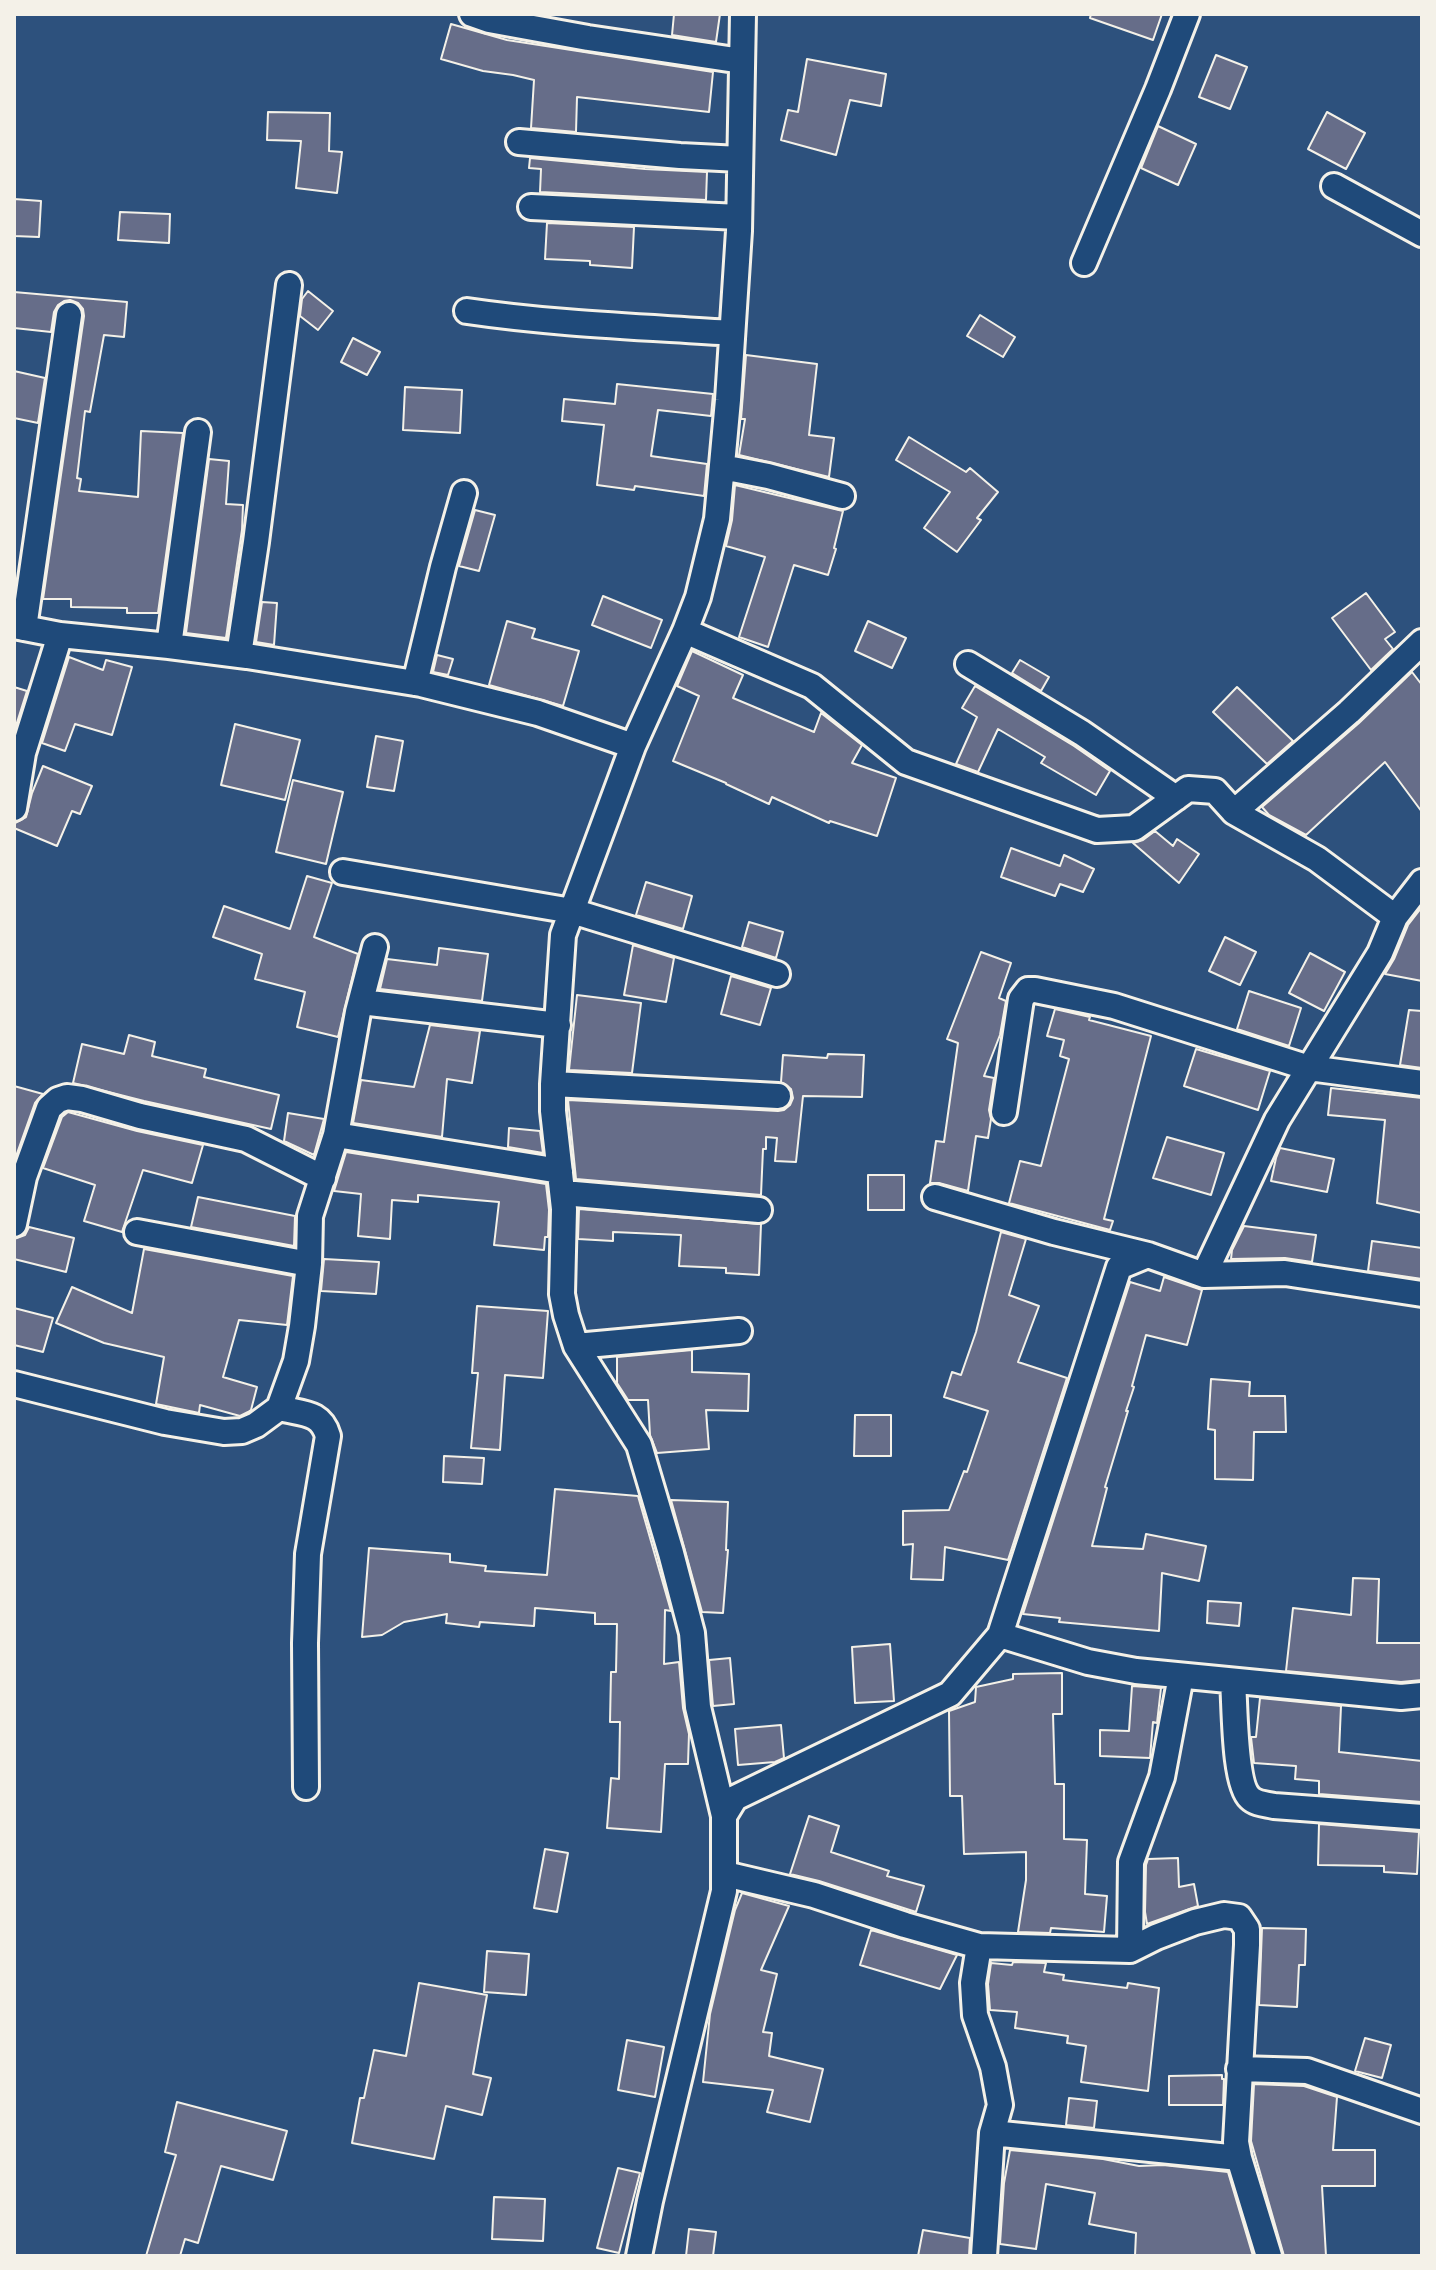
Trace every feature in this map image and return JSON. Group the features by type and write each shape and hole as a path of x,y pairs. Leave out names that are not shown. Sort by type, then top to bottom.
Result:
{"street":[{"path":"472,14 489,20 574,35 742,61"},
{"path":"639,2256 724,1891 724,1816 698,1707 692,1633 639,1445 576,1346 562,1294 562,1182 553,1111 553,1084 563,935 633,746 698,597 717,519 739,217 743,14"},
{"path":"1084,263 1187,14"},
{"path":"519,142 740,159"},
{"path":"1334,186 1422,234"},
{"path":"531,207 739,217"},
{"path":"239,655 289,285"},
{"path":"467,311 567,322 732,333"},
{"path":"69,315 19,627 60,635 239,655 415,683 538,713 633,746"},
{"path":"169,646 198,432"},
{"path":"722,467 842,496"},
{"path":"415,683 464,493"},
{"path":"685,631 812,686 906,762 1097,830 1134,828 1188,789 1215,791 1234,812 1317,859 1395,917"},
{"path":"14,808 23,753 60,635"},
{"path":"1234,812 1349,712 1422,642"},
{"path":"968,664 1094,741 1176,798"},
{"path":"343,872 572,911 777,974"},
{"path":"1204,1275 1277,1120 1380,953 1395,917 1422,882"},
{"path":"14,1384 165,1422 224,1432 242,1431 256,1425 279,1408 296,1361 309,1264 310,1216 336,1135 361,1002 375,947"},
{"path":"1004,1112 1021,999 1028,990 1114,1006 1309,1068 1422,1083"},
{"path":"361,1002 558,1025"},
{"path":"553,1084 778,1096"},
{"path":"14,1224 24,1177 49,1108 67,1097 246,1139 323,1178"},
{"path":"336,1135 562,1182 759,1210"},
{"path":"935,1197 1054,1232 1148,1255 1204,1275 1285,1273 1422,1294"},
{"path":"137,1232 309,1264"},
{"path":"724,1816 735,1798 950,1694 1000,1635 1119,1267 1148,1255"},
{"path":"576,1346 739,1331"},
{"path":"279,1408 318,1418 328,1436 308,1554 306,1787"},
{"path":"1000,1635 1088,1662 1136,1671 1401,1697 1422,1695"},
{"path":"1130,1950 1131,1862 1162,1777 1181,1676"},
{"path":"1233,1682 1238,1763 1249,1798 1274,1806 1422,1817"},
{"path":"725,1874 814,1895 979,1946 1130,1950 1195,1922 1224,1915 1239,1917 1247,1929 1236,2120 1239,2158 1269,2256"},
{"path":"979,1946 973,1983 975,2015 993,2067 1000,2105 992,2133 984,2256"},
{"path":"1239,2069 1307,2071 1422,2111"},
{"path":"992,2133 1239,2158"}],"building":[{"path":"674,14 720,14 716,42 672,35"},
{"path":"1091,14 1162,14 1153,40 1090,18"},
{"path":"451,24 507,40 713,72 709,112 577,97 576,132 531,128 534,80 483,71 441,59"},
{"path":"1216,55 1247,67 1230,109 1199,97"},
{"path":"807,59 886,74 881,106 850,100 836,155 781,140 788,110 798,112"},
{"path":"268,112 330,113 329,151 342,152 337,193 296,188 301,141 267,140"},
{"path":"1327,112 1365,133 1346,169 1308,149"},
{"path":"1158,126 1196,144 1178,185 1141,168"},
{"path":"530,158 707,172 706,200 540,192 541,169 529,168"},
{"path":"14,199 41,201 39,237 14,236"},
{"path":"120,212 170,214 169,243 118,240"},
{"path":"547,223 634,227 632,268 590,265 590,261 545,259"},
{"path":"308,291 333,311 318,330 300,316 302,299"},
{"path":"14,292 127,302 124,337 104,335 90,412 85,411 77,478 81,479 79,491 138,497 141,431 183,433 158,613 127,613 127,608 71,607 71,599 43,599 84,316 78,303 64,301 54,312 51,332 14,328"},
{"path":"980,315 1015,337 1003,357 967,336"},
{"path":"353,338 380,352 367,375 341,362"},
{"path":"746,355 817,364 809,435 834,438 829,477 739,455 745,419 741,419"},
{"path":"14,371 45,378 38,423 14,418"},
{"path":"617,384 713,394 711,416 658,410 651,456 707,464 704,496 635,486 634,490 597,485 604,425 562,421 564,399 615,404"},
{"path":"405,387 462,390 460,433 403,430"},
{"path":"909,437 966,472 970,468 998,492 977,518 981,520 957,552 924,528 950,492 896,460"},
{"path":"209,459 229,461 226,504 243,505 226,638 186,633"},
{"path":"735,485 843,511 828,575 794,565 768,647 739,637 765,557 726,546"},
{"path":"475,510 495,515 479,571 459,566"},
{"path":"1366,593 1395,632 1385,639 1393,649 1371,670 1332,618"},
{"path":"603,596 662,620 651,648 592,625"},
{"path":"262,602 277,603 274,645 256,642"},
{"path":"507,621 535,629 532,638 579,651 563,706 489,685"},
{"path":"868,621 906,638 892,668 855,651"},
{"path":"692,651 743,675 733,698 814,732 821,713 862,745 852,763 896,778 877,836 829,823 772,797 769,804 673,761 699,696 677,686"},
{"path":"437,655 453,659 448,675 433,672"},
{"path":"69,657 103,670 106,660 132,667 112,735 75,724 65,751 42,743"},
{"path":"1020,660 1049,677 1041,691 1012,673"},
{"path":"1412,672 1422,685 1422,812 1385,762 1306,835 1269,815 1262,807 1359,723"},
{"path":"975,686 1110,771 1096,795 1041,763 1045,757 998,729 978,772 956,764 977,717 962,708"},
{"path":"14,687 27,691 14,732"},
{"path":"1237,687 1293,741 1267,764 1213,712"},
{"path":"235,724 300,740 285,800 221,785"},
{"path":"376,736 403,741 394,791 367,787"},
{"path":"43,766 92,786 80,814 72,811 57,846 14,828 15,823 26,817"},
{"path":"293,780 343,792 326,864 276,852"},
{"path":"1155,831 1173,846 1177,839 1199,854 1179,883 1133,843"},
{"path":"1011,848 1060,866 1064,855 1094,869 1083,892 1060,884 1055,896 1001,877"},
{"path":"307,876 332,883 314,937 358,954 338,1037 297,1027 305,992 255,979 262,954 213,937 224,906 290,929"},
{"path":"646,882 692,896 683,929 636,915"},
{"path":"1422,907 1422,981 1385,974 1408,925"},
{"path":"749,922 783,932 776,958 742,947"},
{"path":"1225,937 1256,952 1240,985 1209,971"},
{"path":"633,945 674,958 666,1002 624,995"},
{"path":"439,948 488,954 482,1001 380,989 387,959 437,965"},
{"path":"981,952 1011,963 999,998 1006,1001 1000,1035 984,1076 994,1078 988,1138 976,1136 968,1191 930,1183 936,1141 944,1142 958,1043 947,1039"},
{"path":"1310,953 1345,972 1324,1011 1289,993"},
{"path":"731,976 771,988 760,1025 721,1014"},
{"path":"1249,991 1301,1008 1289,1046 1237,1029"},
{"path":"577,995 641,1003 632,1073 569,1070"},
{"path":"1055,1009 1151,1036 1104,1219 1113,1221 1110,1230 1009,1203 1020,1161 1041,1166 1069,1059 1060,1056 1064,1040 1047,1036"},
{"path":"1409,1010 1422,1011 1422,1068 1400,1065"},
{"path":"430,1025 480,1031 472,1083 447,1079 442,1137 353,1123 361,1080 414,1087"},
{"path":"129,1035 155,1042 152,1056 206,1069 204,1077 279,1095 271,1129 73,1083 82,1044 124,1054"},
{"path":"1196,1049 1270,1071 1258,1110 1184,1086"},
{"path":"828,1054 864,1055 862,1097 803,1096 796,1162 775,1161 777,1138 766,1137 761,1195 576,1179 568,1100 784,1110 793,1098 791,1089 781,1082 783,1055 827,1058"},
{"path":"14,1086 43,1094 35,1103 15,1159"},
{"path":"1331,1088 1422,1098 1422,1213 1377,1203 1385,1120 1328,1115"},
{"path":"68,1112 203,1145 192,1183 143,1170 122,1232 84,1221 95,1185 43,1168 62,1117"},
{"path":"288,1113 324,1119 314,1155 284,1141"},
{"path":"509,1128 540,1131 543,1153 508,1147"},
{"path":"1167,1137 1224,1153 1211,1195 1153,1178"},
{"path":"1280,1148 1334,1159 1327,1192 1271,1181"},
{"path":"346,1152 546,1184 549,1210 544,1250 494,1245 499,1202 418,1195 418,1202 392,1200 390,1239 358,1236 361,1194 334,1191"},
{"path":"868,1175 904,1175 904,1210 868,1210"},
{"path":"198,1197 295,1216 294,1246 191,1227"},
{"path":"579,1209 761,1224 759,1275 726,1273 726,1268 679,1266 681,1235 613,1232 613,1241 578,1239"},
{"path":"1244,1226 1316,1235 1312,1262 1285,1258 1231,1259"},
{"path":"29,1227 74,1238 66,1272 14,1259 14,1239 25,1235"},
{"path":"1001,1232 1026,1239 1009,1295 1039,1306 1018,1362 1067,1378 1008,1560 945,1547 943,1580 911,1579 913,1544 903,1545 903,1511 949,1510 964,1471 967,1472 988,1411 944,1397 952,1372 961,1375 976,1332"},
{"path":"1372,1241 1422,1248 1422,1279 1368,1271"},
{"path":"144,1249 293,1276 287,1325 239,1320 223,1377 257,1387 248,1412 240,1416 200,1405 199,1413 156,1404 164,1357 104,1343 56,1323 72,1287 132,1313"},
{"path":"324,1259 379,1262 376,1294 321,1291"},
{"path":"1164,1277 1202,1290 1187,1345 1146,1335 1092,1546 1143,1549 1146,1534 1206,1546 1199,1581 1162,1573 1159,1631 1059,1622 1060,1618 1023,1614 1130,1282 1160,1291"},
{"path":"477,1306 548,1311 543,1378 505,1375 500,1450 471,1448 478,1373 472,1373"},
{"path":"14,1308 53,1318 43,1352 14,1345"},
{"path":"692,1350 692,1372 749,1374 748,1411 706,1410 709,1449 657,1453 650,1435 648,1400 628,1400 617,1383 617,1357"},
{"path":"1211,1379 1250,1382 1249,1396 1285,1396 1286,1432 1254,1432 1253,1480 1215,1479 1215,1430 1208,1429"},
{"path":"855,1415 891,1415 891,1456 854,1456"},
{"path":"444,1456 484,1458 482,1484 443,1482"},
{"path":"555,1489 638,1496 671,1611 665,1610 664,1664 679,1662 689,1734 688,1764 665,1764 661,1832 607,1828 611,1778 619,1779 620,1722 610,1722 611,1672 616,1672 617,1624 595,1624 595,1613 535,1608 534,1626 480,1622 479,1627 446,1623 447,1614 404,1622 382,1635 362,1637 369,1548 450,1554 450,1562 486,1566 485,1571 547,1575"},
{"path":"671,1500 728,1502 723,1613 702,1612"},
{"path":"1353,1578 1379,1579 1377,1643 1422,1643 1422,1680 1401,1682 1286,1671 1293,1608 1351,1615"},
{"path":"1208,1601 1241,1603 1239,1626 1207,1623"},
{"path":"890,1644 894,1701 855,1703 852,1647"},
{"path":"730,1658 734,1704 713,1706 709,1660"},
{"path":"1062,1673 1062,1714 1053,1714 1055,1784 1064,1784 1064,1839 1087,1840 1085,1894 1107,1896 1104,1932 1051,1928 1050,1933 1018,1932 1026,1880 1026,1852 964,1854 962,1796 950,1796 949,1711 975,1702 976,1687 1013,1679 1013,1674"},
{"path":"1132,1686 1161,1688 1157,1723 1153,1722 1150,1758 1100,1756 1100,1730 1129,1731"},
{"path":"1260,1698 1341,1706 1339,1752 1422,1761 1422,1802 1319,1794 1319,1781 1295,1779 1296,1766 1254,1763 1251,1737 1256,1737"},
{"path":"781,1725 784,1758 775,1762 738,1765 735,1729"},
{"path":"809,1816 839,1826 831,1852 889,1871 887,1876 924,1886 916,1912 790,1874"},
{"path":"1319,1824 1419,1832 1417,1874 1384,1872 1384,1866 1318,1865"},
{"path":"545,1849 568,1853 557,1912 534,1908"},
{"path":"1178,1858 1179,1887 1194,1884 1198,1906 1147,1924 1148,1859"},
{"path":"742,1893 789,1906 761,1970 777,1974 763,2032 772,2033 769,2056 823,2069 810,2122 767,2112 773,2090 703,2082 710,2014 735,1910"},
{"path":"1262,1928 1306,1929 1305,1965 1299,1965 1297,2007 1259,2005"},
{"path":"871,1930 957,1955 940,1989 860,1965"},
{"path":"487,1951 529,1954 526,1995 484,1992"},
{"path":"1013,1962 1046,1963 1044,1972 1064,1975 1063,1980 1127,1988 1128,1983 1159,1988 1148,2091 1081,2082 1086,2046 1067,2043 1068,2036 1015,2028 1017,2012 990,2010 988,1984 991,1963 1012,1965"},
{"path":"419,1983 487,1995 473,2074 491,2078 482,2115 446,2106 434,2159 352,2143 360,2098 364,2098 374,2050 406,2056"},
{"path":"1365,2038 1391,2045 1382,2078 1355,2071"},
{"path":"627,2040 664,2047 655,2097 618,2090"},
{"path":"1222,2075 1223,2105 1169,2105 1169,2076"},
{"path":"1254,2084 1304,2086 1337,2097 1333,2150 1375,2150 1375,2186 1322,2186 1326,2256 1284,2256 1251,2141"},
{"path":"1069,2098 1097,2101 1094,2128 1066,2125"},
{"path":"177,2102 287,2131 273,2180 221,2166 198,2243 185,2239 180,2256 146,2256 176,2155 165,2152"},
{"path":"1010,2150 1103,2159 1139,2166 1163,2165 1228,2172 1253,2256 1135,2256 1136,2233 1089,2224 1095,2193 1046,2184 1036,2249 1000,2244 1004,2183"},
{"path":"618,2168 640,2173 619,2253 597,2248"},
{"path":"494,2197 545,2199 543,2241 492,2239"},
{"path":"689,2229 716,2232 713,2256 686,2256"},
{"path":"923,2230 970,2238 969,2256 918,2256"}]}
